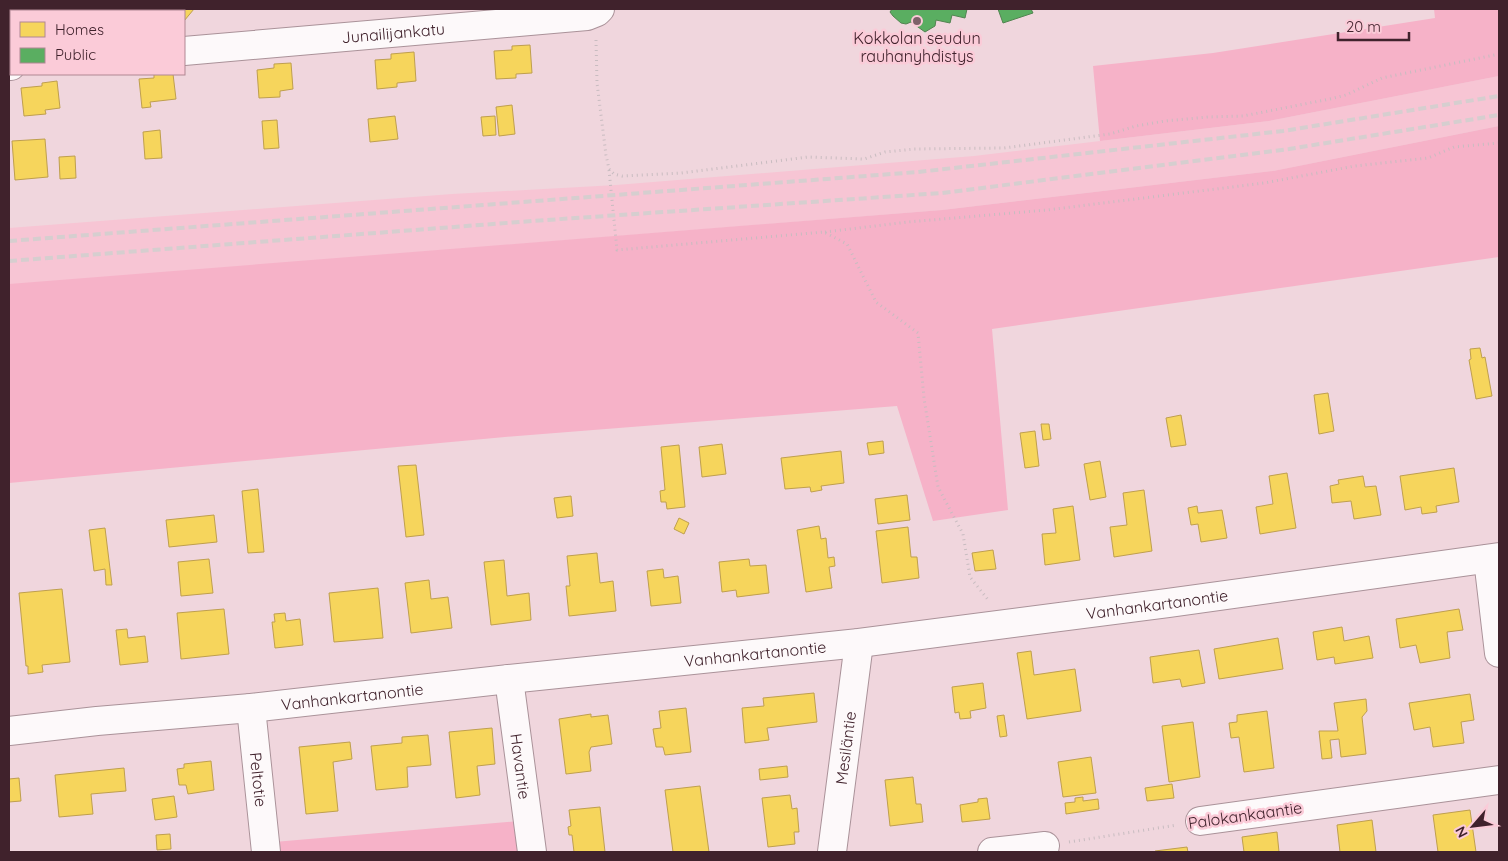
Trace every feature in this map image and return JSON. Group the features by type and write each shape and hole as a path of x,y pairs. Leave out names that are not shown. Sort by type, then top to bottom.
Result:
{"street":[{"name":"Junailijankatu","path":"185,51 587,16 598,10"},
{"name":"Vanhankartanontie","path":"9,731 97,721 250,708 859,643 1494,558"},
{"path":"1494,558 1499,653"},
{"name":"Mesiläntie","path":"832,852 859,643"},
{"name":"Havantie","path":"509,679 532,852"},
{"name":"Peltotie","path":"250,708 266,852"},
{"name":"Palokankaantie","path":"1200,821 1499,780"},
{"path":"992,852 1045,846"}],"path":[{"path":"598,10 597,83 609,170 617,250 1047,210 1264,182 1355,166 1428,158 1454,146 1499,143"},
{"path":"609,170 614,174 622,176 643,176 808,157 864,159 885,152 914,149 1004,148 1110,134 1136,126 1164,121 1208,116 1243,116 1270,111 1346,95 1382,78 1499,54"},
{"path":"824,232 847,244 876,302 918,333 924,398 938,487 963,534 970,577 1009,623"},
{"name":"Palokankaantie","path":"1045,846 1200,821"}],"shaded area":[{"path":"1434,9 1499,9 1499,76 1269,121 1100,141 1093,66 1213,53 1435,18"},
{"path":"1499,76 1499,126 1273,171 942,210 9,285 9,228 452,194 616,185 974,156 1269,121"},
{"path":"1499,126 1499,257 992,329 1008,510 933,521 897,406 505,437 9,483 9,284 942,210 1273,171"},
{"path":"519,821 523,852 275,852 274,842"}],"building: Homes":[{"path":"9,9 22,9 24,10 10,10 9,35"},
{"path":"76,9 115,9 114,10"},
{"path":"167,9 194,9 185,20 185,10"},
{"path":"530,45 532,73 516,74 516,78 496,79 494,51 512,50 512,46"},
{"path":"414,52 416,81 397,83 397,87 377,89 375,60 391,59 391,54"},
{"path":"291,63 293,89 280,91 280,97 259,98 257,70 274,68 274,64"},
{"path":"154,75 173,75 176,99 150,102 151,107 142,108 139,79 154,78"},
{"path":"57,81 60,108 45,110 46,114 24,116 21,88 42,86 42,83"},
{"path":"512,105 515,134 499,136 496,107"},
{"path":"395,116 398,139 370,142 368,119"},
{"path":"495,116 496,135 483,136 481,117"},
{"path":"277,120 279,148 264,149 262,121"},
{"path":"160,130 162,158 145,159 143,132"},
{"path":"45,139 48,177 15,180 12,141"},
{"path":"75,156 76,178 60,179 59,157"},
{"path":"1480,348 1482,358 1485,357 1492,396 1476,399 1469,360 1471,359 1470,349"},
{"path":"1328,393 1334,431 1319,434 1314,395"},
{"path":"1181,415 1186,445 1171,447 1166,418"},
{"path":"1041,424 1049,424 1051,439 1043,440"},
{"path":"1035,431 1039,466 1025,468 1020,433"},
{"path":"883,441 884,453 869,455 867,443"},
{"path":"722,444 726,474 702,477 699,447"},
{"path":"679,445 685,507 667,509 666,502 661,502 660,491 665,490 661,447"},
{"path":"841,451 844,483 821,486 822,490 811,492 810,487 785,489 781,458"},
{"path":"1100,461 1106,497 1090,500 1084,464"},
{"path":"416,465 424,535 406,537 398,466"},
{"path":"1454,468 1459,502 1436,506 1437,512 1422,514 1421,507 1405,510 1400,476"},
{"path":"1287,473 1296,528 1260,534 1256,507 1273,504 1269,476"},
{"path":"1363,476 1365,487 1376,486 1381,515 1354,519 1351,501 1332,503 1330,486 1339,484 1338,480"},
{"path":"258,489 264,552 248,553 242,491"},
{"path":"1144,490 1152,551 1114,557 1110,527 1127,525 1123,493"},
{"path":"907,495 910,520 878,524 875,499"},
{"path":"571,496 573,516 557,518 554,498"},
{"path":"1073,506 1080,560 1045,565 1042,534 1056,533 1053,509"},
{"path":"1197,506 1198,513 1222,510 1227,538 1201,542 1198,524 1191,525 1188,508"},
{"path":"214,515 217,542 169,547 166,520"},
{"path":"679,518 689,523 684,534 674,529"},
{"path":"819,526 821,539 826,538 828,558 834,557 835,566 829,567 832,588 806,592 797,530"},
{"path":"908,527 911,557 917,557 919,578 882,583 876,531"},
{"path":"105,528 112,585 106,585 105,569 94,571 89,530"},
{"path":"993,550 996,569 975,571 972,553"},
{"path":"597,553 600,583 613,581 616,611 569,616 566,586 570,586 567,556"},
{"path":"209,559 213,593 181,596 178,562"},
{"path":"749,559 750,566 766,565 769,593 737,597 736,590 722,592 719,562"},
{"path":"504,560 507,596 529,593 531,620 491,625 484,562"},
{"path":"663,569 664,578 678,576 681,603 651,606 647,571"},
{"path":"429,580 431,599 448,597 452,628 411,633 405,583"},
{"path":"378,588 383,638 334,642 329,593"},
{"path":"62,589 70,662 42,665 43,672 28,674 19,593"},
{"path":"224,609 229,654 181,659 177,613"},
{"path":"1459,609 1463,630 1447,632 1450,658 1420,663 1416,645 1400,648 1396,619"},
{"path":"285,613 286,621 300,619 303,645 275,648 272,622 275,622 274,614"},
{"path":"1342,627 1344,641 1369,636 1373,658 1335,664 1334,657 1317,660 1313,632"},
{"path":"127,629 128,638 145,636 148,662 120,665 116,630"},
{"path":"1278,638 1283,669 1219,679 1214,649"},
{"path":"1199,650 1205,683 1182,687 1180,679 1153,683 1150,657"},
{"path":"1031,651 1034,675 1075,669 1081,711 1027,719 1017,653"},
{"path":"983,683 986,708 970,711 971,718 960,719 959,712 955,713 952,687"},
{"path":"814,693 817,722 767,728 769,740 745,743 742,708 764,706 763,698"},
{"path":"1470,694 1474,720 1461,722 1464,743 1433,747 1430,727 1414,730 1409,703"},
{"path":"1366,699 1367,711 1362,717 1366,754 1341,757 1339,739 1330,740 1332,758 1322,759 1319,731 1338,731 1334,703"},
{"path":"686,708 691,752 665,755 663,747 656,747 653,729 661,728 659,711"},
{"path":"1267,711 1274,768 1244,772 1239,737 1231,738 1229,723 1237,722 1237,715"},
{"path":"591,714 591,717 608,715 612,744 591,747 589,752 591,771 566,774 559,719"},
{"path":"1004,715 1007,736 1000,737 997,716"},
{"path":"1193,722 1200,777 1169,782 1162,726"},
{"path":"492,728 495,764 477,766 480,795 456,798 449,732"},
{"path":"428,735 431,765 407,767 408,787 376,790 371,746 402,743 402,737"},
{"path":"350,742 352,759 333,762 338,811 306,814 299,747"},
{"path":"1091,757 1096,793 1063,797 1058,762"},
{"path":"211,761 214,790 188,794 186,785 179,785 177,769 184,768 184,764"},
{"path":"787,766 788,777 760,780 759,769"},
{"path":"124,768 126,791 91,794 93,814 59,817 55,775"},
{"path":"913,777 916,804 921,804 923,822 890,826 885,780"},
{"path":"19,778 21,801 9,802 9,779"},
{"path":"1172,784 1174,798 1147,801 1145,788"},
{"path":"700,786 709,852 673,852 665,790"},
{"path":"790,795 792,809 797,808 799,832 794,832 795,844 768,847 762,798"},
{"path":"174,796 177,817 155,820 152,799"},
{"path":"1083,797 1083,801 1098,799 1099,809 1066,814 1065,803 1075,802 1075,798"},
{"path":"987,798 990,819 962,822 960,805 978,802 978,799"},
{"path":"600,807 605,852 574,852 572,835 569,835 568,827 571,826 569,810"},
{"path":"1470,810 1476,852 1438,852 1433,815"},
{"path":"1372,820 1376,852 1340,852 1337,825"},
{"path":"1277,832 1279,852 1244,852 1242,837"},
{"path":"170,834 171,849 157,850 156,835"},
{"path":"1187,847 1188,852 1155,852 1155,851"}],"building: Public":[{"name":"Kokkolan seudun rauhanyhdistys","path":"892,9 967,9 965,18 952,15 950,23 936,20 935,26 925,32 911,22 901,23 890,12"},
{"name":"Kokkolan seudun rauhanyhdistys","path":"998,9 1031,9 1033,13 1003,23"}],"railway":[{"path":"9,241 918,172 1283,131 1499,96"},
{"path":"9,261 532,221 942,193 1289,149 1499,115"}],"place":[{"name":"Kokkolan seudun rauhanyhdistys","path":"917,21"}]}
